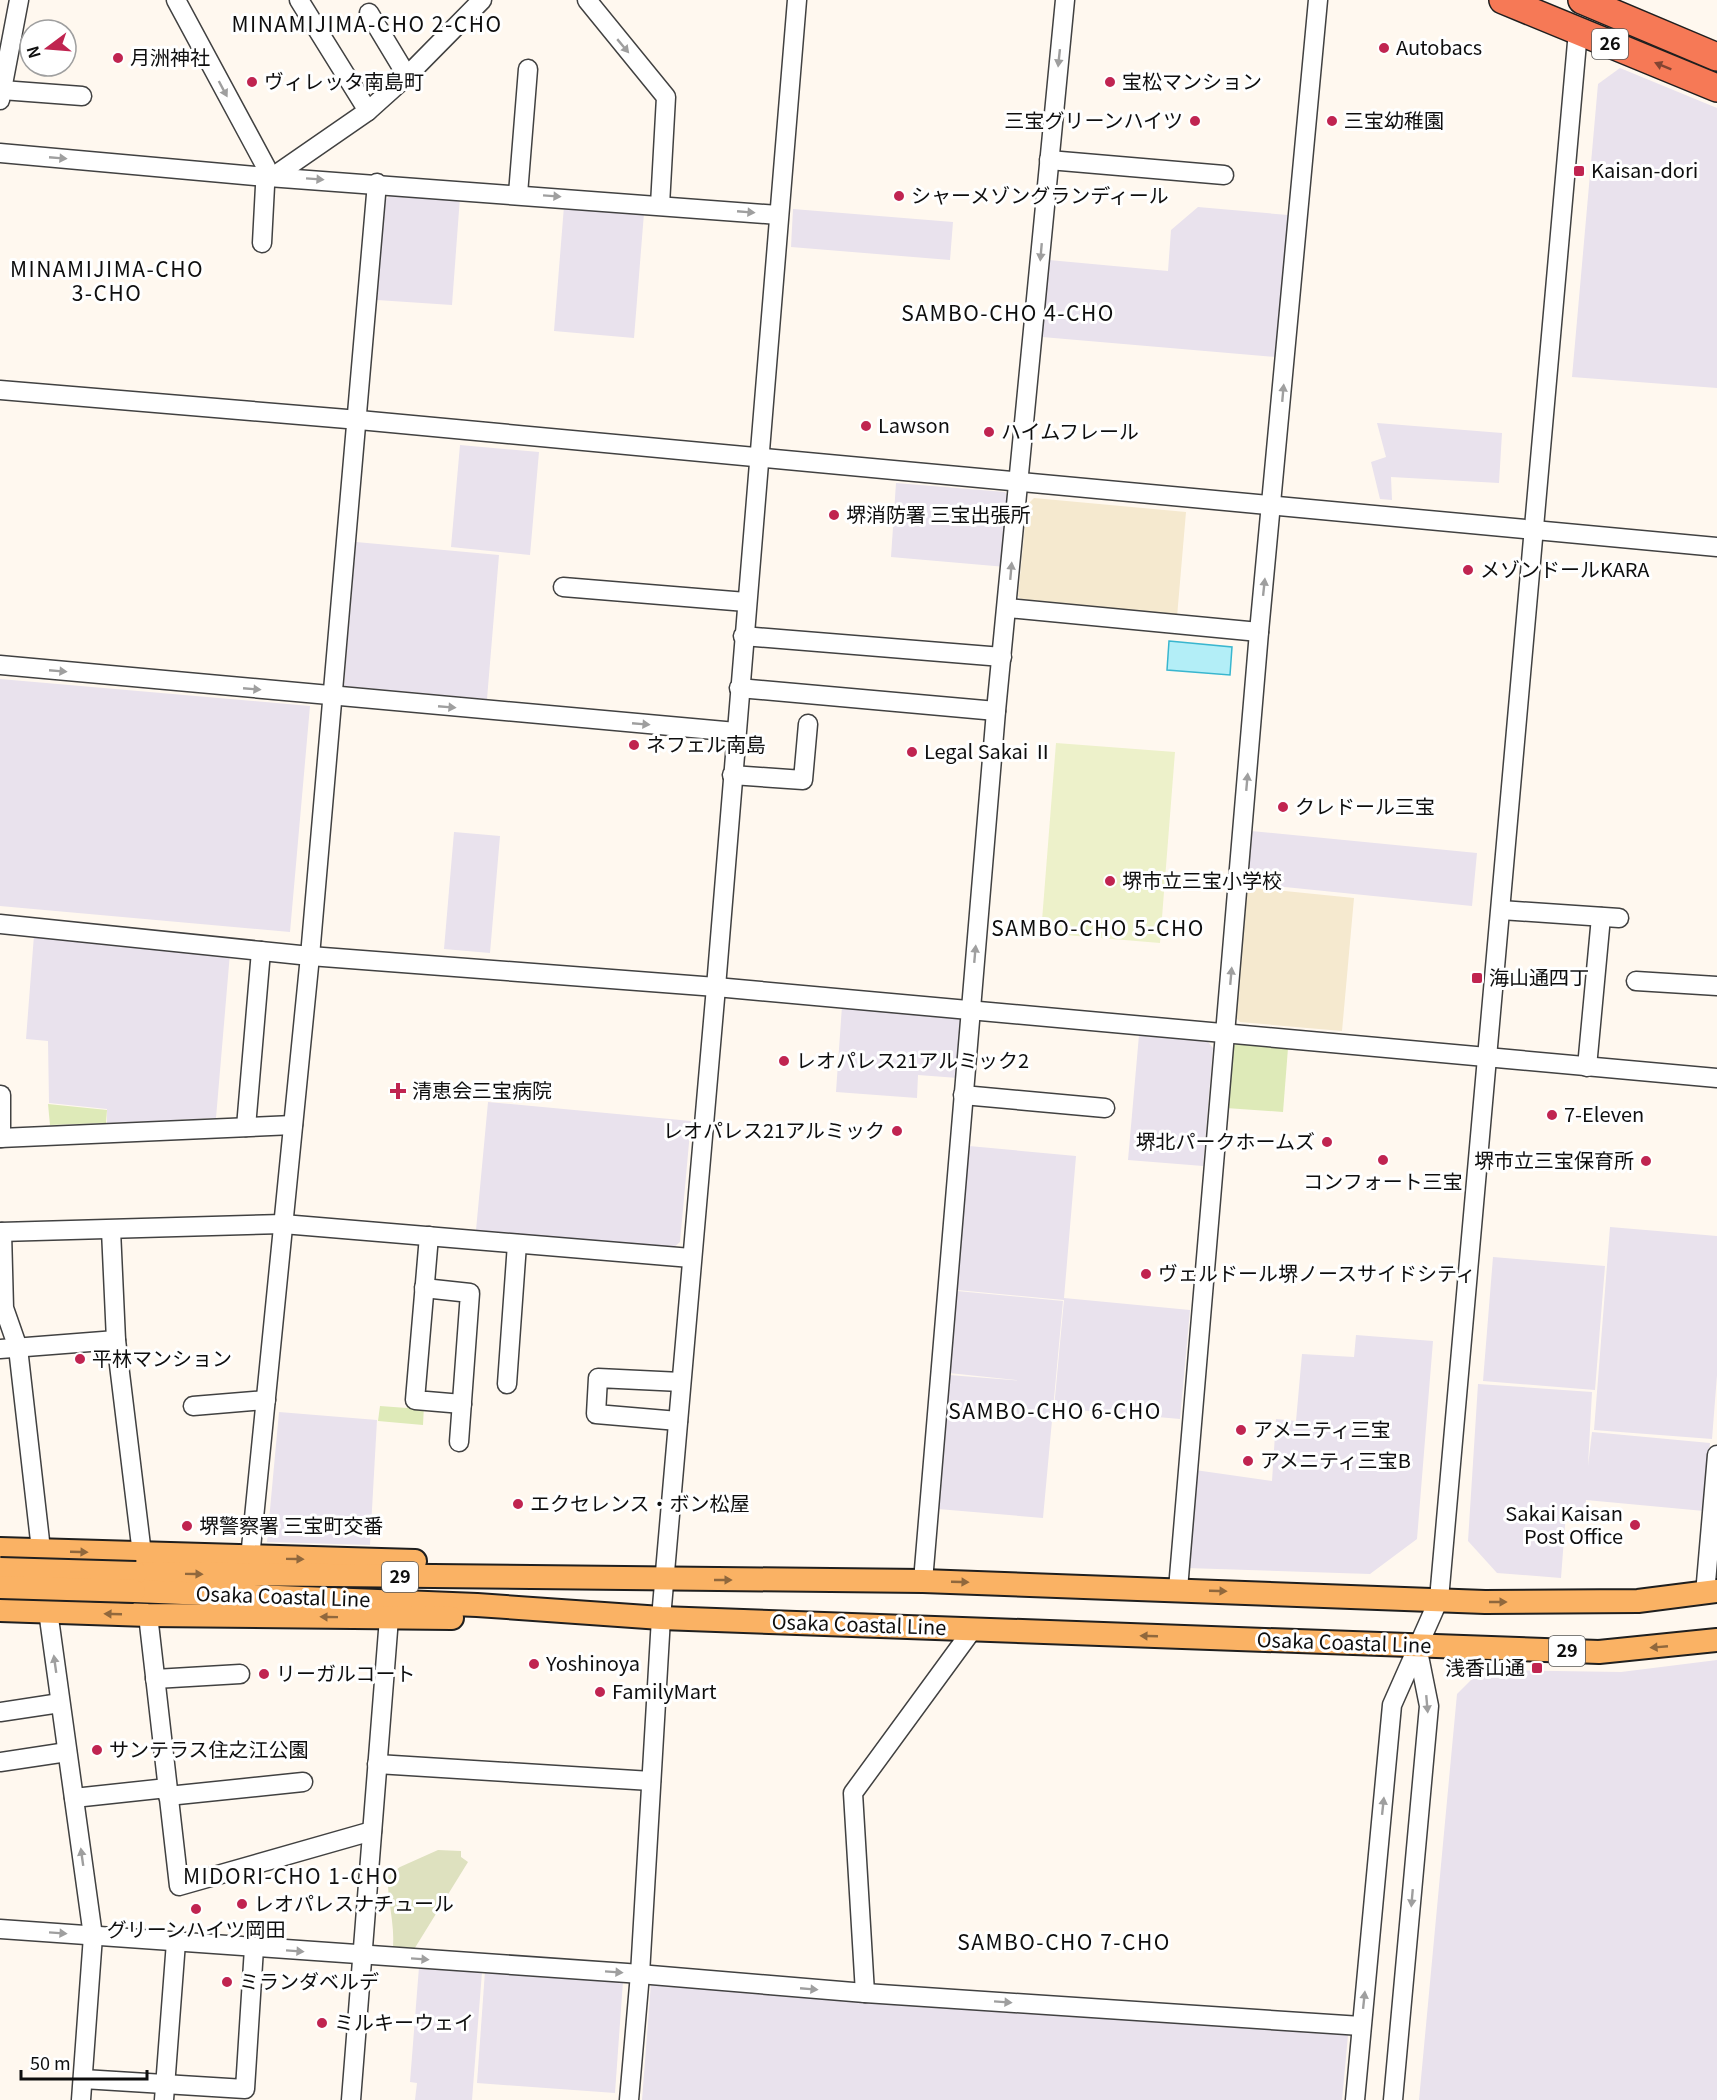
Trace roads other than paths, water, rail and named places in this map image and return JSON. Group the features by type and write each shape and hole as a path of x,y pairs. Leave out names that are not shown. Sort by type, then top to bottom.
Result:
{"highway":[{"name":"26","path":"1503,0 1717,88"},
{"name":"26","path":"1582,0 1717,57"}],"main road":[{"path":"1578,31 1582,0"},
{"path":"0,1549 40,1550 138,1573 250,1558 505,1563 665,1580"},
{"name":"Osaka Coastal Line","path":"0,1569 665,1580 923,1581 1439,1599 1638,1601 1711,1593"},
{"name":"Osaka Coastal Line","path":"0,1587 138,1573 477,1605 661,1618 1599,1652 1717,1640"},
{"path":"0,1610 148,1615 389,1618 661,1618"}],"street":[{"path":"19,0 1,95 82,96"},
{"path":"176,0 270,176 262,243"},
{"path":"299,0 368,111"},
{"path":"270,176 368,111 407,76 482,0"},
{"path":"587,0 666,97 660,204"},
{"path":"628,2100 640,1974 661,1618 716,987 796,0"},
{"path":"923,1581 996,711 1008,609 1065,0"},
{"path":"1178,1589 1259,632 1273,506 1318,0"},
{"path":"369,13 407,76"},
{"path":"1355,2100 1392,1705 1439,1599 1578,31"},
{"path":"518,194 528,69"},
{"path":"0,153 778,215"},
{"path":"1049,160 1151,177 1224,175"},
{"path":"250,1558 310,956 377,183"},
{"path":"0,390 358,420 1717,547"},
{"path":"563,587 639,602 746,602"},
{"path":"1008,609 1259,632"},
{"path":"743,636 1002,657"},
{"path":"0,665 736,732"},
{"path":"739,688 996,711"},
{"path":"732,775 803,780 808,724"},
{"path":"1501,910 1619,918"},
{"path":"1587,1067 1601,917"},
{"path":"0,924 310,956 716,987 970,1012 1717,1078"},
{"path":"246,1127 261,951"},
{"path":"1636,981 1717,986"},
{"path":"5,1095 1,1138 293,1125"},
{"path":"963,1095 1105,1108"},
{"path":"81,2100 93,1936 40,1550 9,1349 4,1308 1,1232 283,1224 691,1258"},
{"path":"111,1230 116,1340 138,1573"},
{"path":"429,1236 415,1400 462,1404"},
{"path":"507,1384 517,1244"},
{"path":"424,1288 470,1293 459,1442"},
{"path":"9,1349 116,1340"},
{"path":"678,1421 596,1414 598,1378 681,1382"},
{"path":"193,1406 266,1400"},
{"path":"1711,1593 1717,1455"},
{"path":"148,1615 179,1886 372,1831"},
{"path":"351,2100 389,1618"},
{"path":"865,1993 853,1793 973,1629"},
{"path":"1393,2100 1429,1706 1417,1646"},
{"path":"155,1678 240,1674"},
{"path":"0,1712 60,1703"},
{"path":"0,1762 67,1752"},
{"path":"377,1764 651,1781"},
{"path":"74,1798 303,1782"},
{"path":"0,1929 640,1974 865,1993 1361,2026"},
{"path":"164,2092 176,1942"},
{"path":"83,2079 164,2092 245,2089 254,1948"}],"water":[{"path":"1169,641 1232,647 1230,675 1167,670"}],"place":[{"name":"Autobacs","path":"1384,48"},
{"name":"月洲神社","path":"118,58"},
{"name":"ヴィレッタ南島町","path":"252,82"},
{"name":"宝松マンション","path":"1110,82"},
{"name":"三宝グリーンハイツ","path":"1195,121"},
{"name":"三宝幼稚園","path":"1332,121"},
{"name":"Kaisan-dori","path":"1579,171"},
{"name":"シャーメゾングランディール","path":"899,196"},
{"name":"Lawson","path":"866,426"},
{"name":"ハイムフレール","path":"989,432"},
{"name":"堺消防署 三宝出張所","path":"834,515"},
{"name":"メゾンドールKARA","path":"1468,570"},
{"name":"ネフェル南島","path":"634,745"},
{"name":"Legal Sakai Ⅱ","path":"912,752"},
{"name":"クレドール三宝","path":"1283,807"},
{"name":"堺市立三宝小学校","path":"1110,881"},
{"name":"海山通四丁","path":"1477,978"},
{"name":"レオパレス21アルミック2","path":"784,1061"},
{"name":"清恵会三宝病院","path":"398,1091"},
{"name":"7-Eleven","path":"1552,1115"},
{"name":"レオパレス21アルミック","path":"897,1131"},
{"name":"堺北パークホームズ","path":"1327,1142"},
{"name":"コンフォート三宝","path":"1383,1160"},
{"name":"堺市立三宝保育所","path":"1646,1161"},
{"name":"ヴェルドール堺ノースサイドシティ","path":"1146,1274"},
{"name":"平林マンション","path":"80,1359"},
{"name":"アメニティ三宝","path":"1241,1430"},
{"name":"アメニティ三宝B","path":"1248,1461"},
{"name":"エクセレンス・ボン松屋","path":"518,1504"},
{"name":"Sakai Kaisan Post Office","path":"1635,1525"},
{"name":"堺警察署 三宝町交番","path":"187,1526"},
{"name":"Yoshinoya","path":"534,1664"},
{"name":"浅香山通","path":"1537,1668"},
{"name":"リーガルコート","path":"264,1674"},
{"name":"FamilyMart","path":"600,1692"},
{"name":"サンテラス住之江公園","path":"97,1750"},
{"name":"レオパレスナチュール","path":"242,1904"},
{"name":"グリーンハイツ岡田","path":"196,1909"},
{"name":"ミランダベルデ","path":"227,1982"},
{"name":"ミルキーウェイ","path":"322,2023"}],"district":[{"name":"MINAMIJIMA-CHO 2-CHO","path":"367,25"},
{"name":"MINAMIJIMA-CHO 3-CHO","path":"107,282"},
{"name":"SAMBO-CHO 4-CHO","path":"1008,314"},
{"name":"SAMBO-CHO 5-CHO","path":"1098,929"},
{"name":"SAMBO-CHO 6-CHO","path":"1055,1412"},
{"name":"MIDORI-CHO 1-CHO","path":"291,1877"},
{"name":"SAMBO-CHO 7-CHO","path":"1064,1943"}]}
